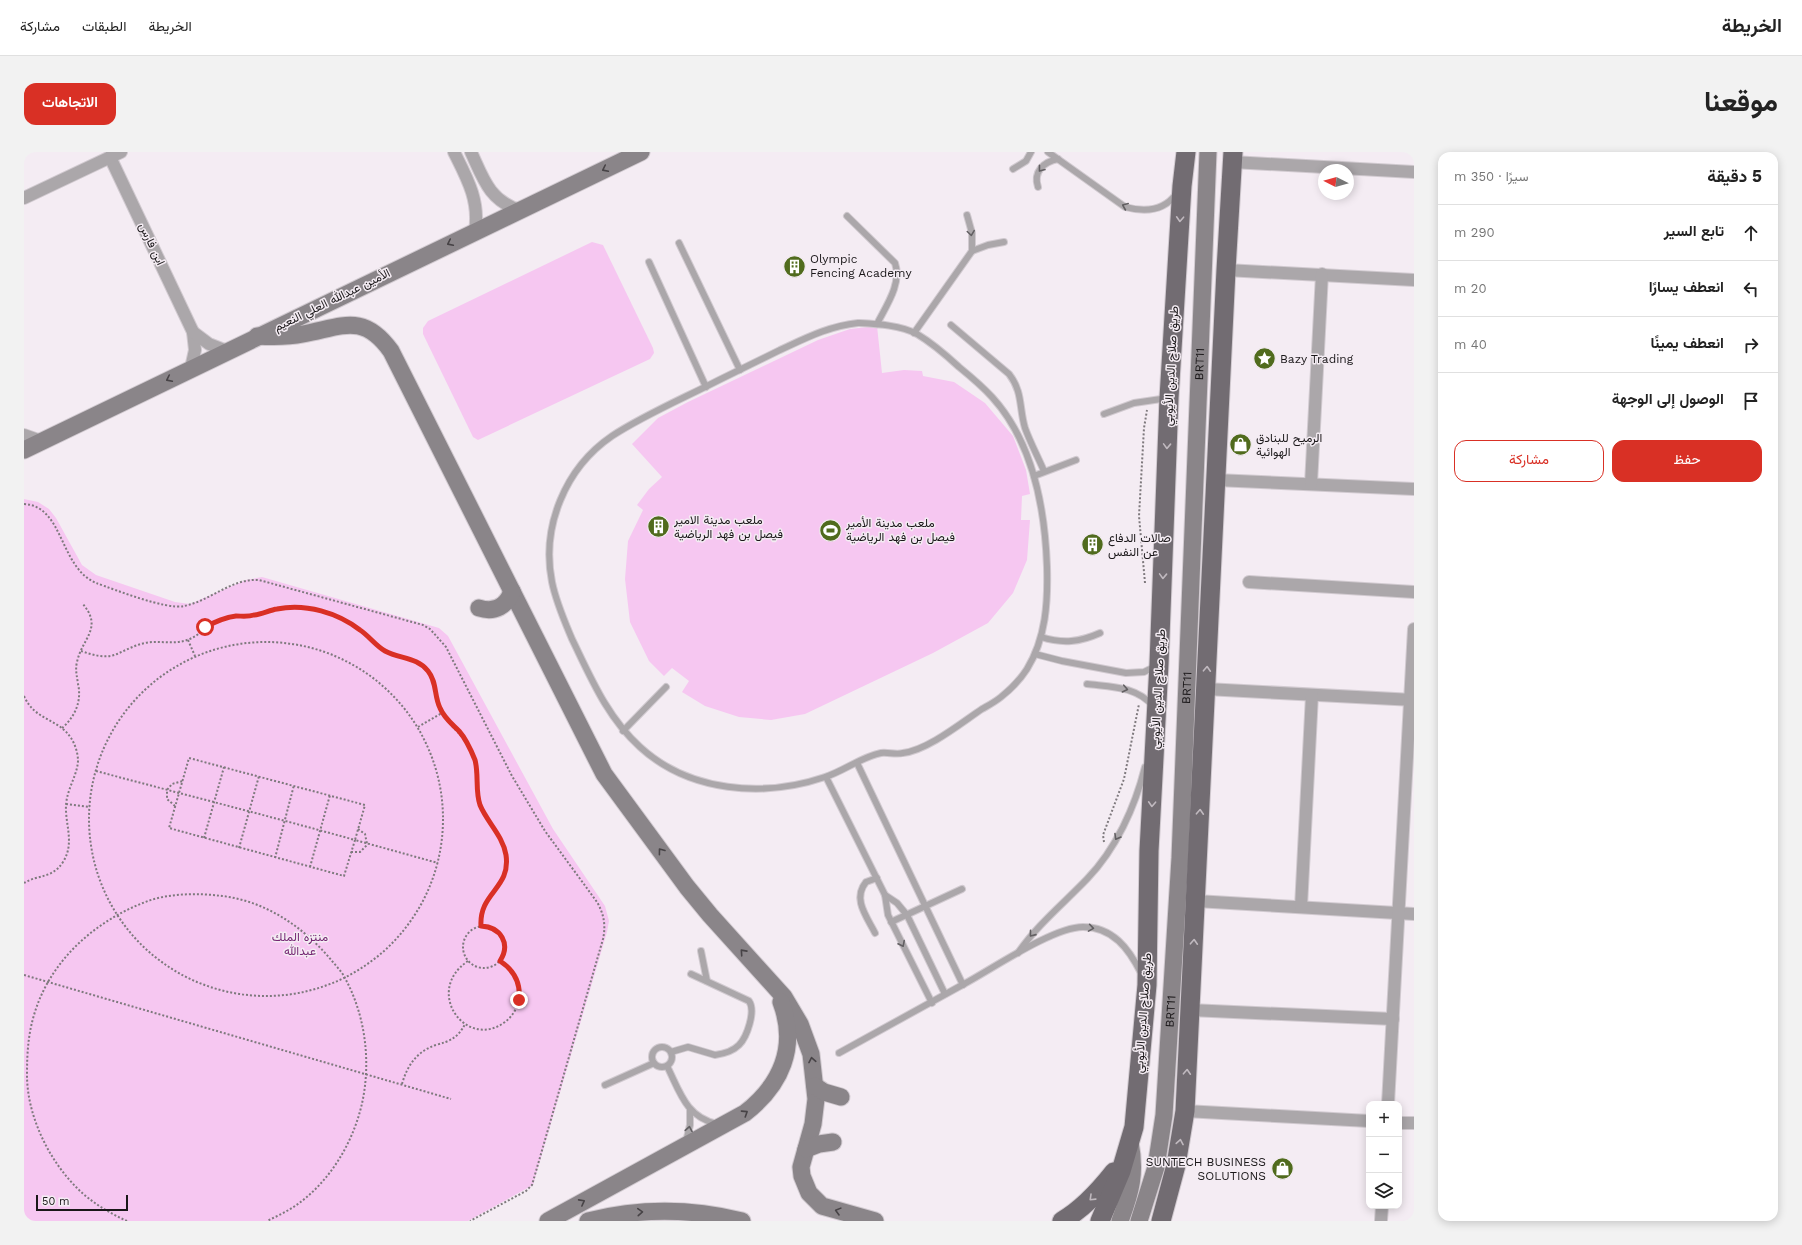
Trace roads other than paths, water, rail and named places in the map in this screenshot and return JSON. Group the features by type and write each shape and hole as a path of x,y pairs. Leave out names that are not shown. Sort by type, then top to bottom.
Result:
{"main road":[{"name":"الأمين عبدالله العلي النعيم","path":"24,450 640,152"},
{"name":"طريق صلاح الدين الأيوبي","path":"1100,1221 1128,1149 1136,1111 1147,985 1150,851 1157,718 1169,398 1182,186 1186,152"},
{"name":"BRT11","path":"1139,1221 1156,1167 1164,1115 1180,858 1208,152"},
{"path":"1161,1221 1176,1165 1185,1111 1226,270 1233,157"},
{"path":"257,336 287,336 343,325 354,325 370,330 384,341 391,351 604,774 695,897 784,997 800,1024 811,1054 815,1086 815,1111 802,1167 802,1176 807,1189 815,1200 831,1210 875,1221"},
{"path":"479,608 491,610 502,606 510,597 512,591"},
{"path":"548,1221 724,1125 745,1113 758,1103 772,1087 784,1063 787,1047 786,1015 773,986"},
{"path":"815,1086 830,1094 840,1097"},
{"path":"806,1149 819,1144 833,1142"},
{"path":"1062,1221 1083,1206 1096,1194 1128,1149"},
{"path":"1120,1221 1132,1187 1134,1164 1128,1149"},
{"path":"588,1221 632,1212 731,1220"}],"street":[{"path":"454,152 473,192 477,213 475,231"},
{"path":"471,152 487,186 494,197 502,203 519,210"},
{"path":"24,198 116,154"},
{"name":"ابن فارس","path":"116,154 193,332"},
{"path":"1233,157 1414,172"},
{"path":"464,172 473,177 477,175 478,166"},
{"path":"473,192 474,184 478,182 487,186"},
{"path":"1226,270 1414,280"},
{"path":"1311,484 1322,274"},
{"path":"193,332 209,344 227,351"},
{"path":"191,368 195,350 193,332"},
{"path":"24,435 41,441"},
{"path":"1216,480 1414,489"},
{"path":"1249,582 1414,592"},
{"path":"1388,1101 1398,913 1409,806 1414,630"},
{"path":"1206,689 1412,700"},
{"path":"1301,908 1312,695"},
{"path":"1196,901 1414,914"},
{"path":"1190,1010 1393,1019"},
{"path":"1185,1111 1366,1121"},
{"path":"1402,1123 1414,1124"},
{"path":"1381,1221 1382,1209"}],"lane":[{"path":"1013,169 1026,162 1032,152"},
{"path":"1048,152 1125,207 1138,210 1151,209 1164,205 1182,186"},
{"path":"1038,187 1036,180 1038,172 1043,165 1058,159"},
{"path":"967,215 972,233 972,251"},
{"path":"847,216 895,264 897,270 897,282 877,324"},
{"path":"678,242 740,370"},
{"path":"914,333 972,251 988,245 1004,242"},
{"path":"649,262 706,387"},
{"path":"858,322 877,324 914,333 953,361 993,398 1010,422 1024,447 1034,476 1041,511 1048,590 1045,619 1041,638 1035,654 1026,670 1014,686 999,699 933,741 909,752 898,754 880,753 826,777 798,784 771,788 744,789 717,786 690,778 666,766 643,750 624,731 607,709 564,621 552,583 549,546 552,528 563,493 583,462 595,449 626,428 821,331 839,325 858,322"},
{"path":"951,325 1009,374 1015,381 1021,398 1022,415 1026,429 1044,471"},
{"path":"1104,414 1134,403 1169,398"},
{"path":"1034,476 1076,460"},
{"path":"1041,638 1065,642 1089,638 1100,632"},
{"path":"1035,654 1062,661 1126,673 1138,673 1152,669 1159,664"},
{"path":"1017,954 1042,923 1088,878 1111,847 1130,813 1137,794 1157,718 1148,700 1141,695 1129,690 1087,684"},
{"path":"624,731 666,687"},
{"path":"857,763 963,985"},
{"path":"826,777 885,895 886,909 891,922 932,1003"},
{"path":"875,933 861,906 860,896 866,882 877,878"},
{"path":"891,922 962,889"},
{"path":"885,895 898,903 907,915 945,994"},
{"path":"839,1053 932,1003 945,994 1017,954 1064,930 1084,927 1094,928 1112,935 1127,948 1147,985"},
{"path":"701,951 707,982"},
{"path":"671,1052 672,1060 667,1066 660,1067 654,1063 653,1054 659,1048 664,1048 671,1052 688,1047 715,1055 720,1055 735,1048 742,1041 752,1016 752,1005 749,1001 691,974"},
{"path":"605,1085 654,1063"},
{"path":"667,1066 690,1110 690,1125 684,1146"},
{"path":"690,1110 709,1122 724,1125"}],"place":[{"name":"Olympic Fencing Academy","path":"794,266"},
{"name":"Bazy Trading","path":"1264,359"},
{"name":"الرميح للبنادق الهوائية","path":"1241,445"},
{"name":"ملعب مدينة الامير فيصل بن فهد الرياضية","path":"658,527"},
{"name":"ملعب مدينة الأمير فيصل بن فهد الرياضية","path":"831,530"},
{"name":"صالات الدفاع عن النفس","path":"1092,545"},
{"name":"SUNTECH BUSINESS SOLUTIONS","path":"1282,1169"}],"park label":[{"name":"منتزه الملك عبدالله","path":"300,944"}]}
